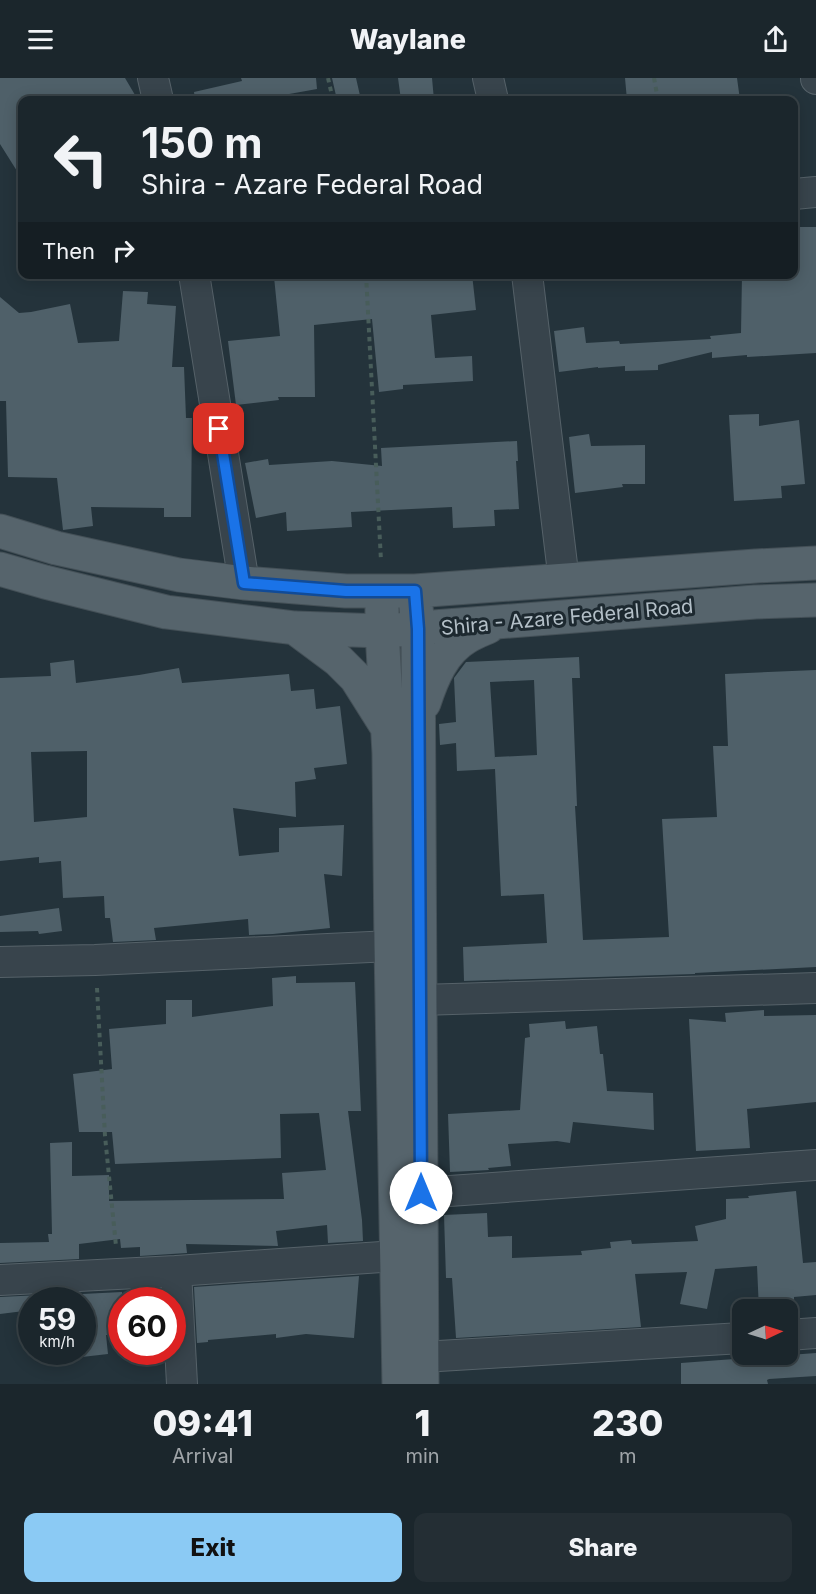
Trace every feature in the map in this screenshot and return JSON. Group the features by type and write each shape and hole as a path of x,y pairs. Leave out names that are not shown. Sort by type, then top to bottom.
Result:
{"main road":[{"name":"Shira - Azare Federal Road","path":"0,531 56,548 179,575 346,591 415,591 816,563"},
{"name":"Shira - Azare Federal Road","path":"0,569 166,612 295,628 382,631 755,602 816,600"},
{"path":"399,1384 391,946 403,723 418,629 415,591"},
{"path":"382,592 382,631 403,723 420,1000 422,1370"},
{"path":"403,723 429,687 450,651 466,637 497,622"},
{"path":"295,628 338,660 403,723"}],"street":[{"path":"153,78 157,96"},
{"path":"488,78 492,96"},
{"path":"798,194 816,192"},
{"path":"195,279 244,583"},
{"path":"528,279 564,581"},
{"path":"0,962 95,960 391,946"},
{"path":"420,1000 816,988"},
{"path":"421,1193 816,1165"},
{"path":"0,1280 396,1256"},
{"path":"176,1271 182,1384"},
{"path":"798,1334 816,1333"},
{"path":"422,1370 732,1339"}],"path":[{"path":"328,78 332,96"},
{"path":"654,78 657,96"},
{"path":"366,279 382,592"},
{"path":"95,960 105,1136 119,1274"}],"building":[{"path":"0,78 125,78 136,96 18,96 18,173 0,144"},
{"path":"241,78 316,78 317,89 278,96 194,96 194,92 242,81"},
{"path":"332,78 356,78 360,96 336,96"},
{"path":"398,78 432,78 434,96 400,96"},
{"path":"625,78 737,78 739,96 627,96"},
{"path":"798,227 816,227 816,353 712,358 712,352 658,365 658,370 625,371 625,366 559,372 554,331 584,327 586,343 619,341 620,344 711,339 710,336 741,333 742,279 798,279"},
{"path":"274,279 473,279 476,310 431,315 435,358 472,356 473,381 403,385 403,389 379,392 372,319 314,325 315,397 278,397 279,400 236,405 228,341 280,336"},
{"path":"123,291 148,292 147,304 176,306 172,367 184,367 186,418 192,418 191,517 164,517 164,508 91,507 93,526 63,530 57,478 8,477 6,401 0,401 0,297 19,313 70,304 78,343 119,341"},
{"path":"759,414 759,426 799,420 805,484 781,486 782,498 734,501 729,415"},
{"path":"589,434 591,446 645,445 645,484 622,484 623,487 575,493 569,437"},
{"path":"517,441 519,509 494,510 495,526 453,528 452,507 351,512 352,527 287,531 286,512 256,518 245,463 268,459 269,465 332,461 382,466 381,448"},
{"path":"579,657 580,678 572,678 577,806 575,806 583,940 669,937 662,819 717,817 713,746 728,746 725,674 816,670 816,967 695,974 464,981 463,947 547,943 544,894 501,896 495,769 457,771 456,743 440,745 439,724 456,722 454,678 466,662","holes":["534,680 537,755 495,757 495,759 490,682"]},
{"path":"74,660 76,683 179,668 182,683 289,674 291,691 314,689 316,709 340,706 347,764 314,768 316,779 295,782 296,817 233,808 239,856 279,852 279,828 344,825 342,876 324,874 330,928 249,935 248,919 154,928 156,940 113,942 110,918 105,918 104,896 63,898 61,861 39,863 39,857 0,861 0,678 51,676 50,663","holes":["87,751 87,817 34,822 31,752"]},
{"path":"59,908 62,931 39,934 38,931 0,932 0,916"},
{"path":"296,976 296,983 355,982 361,1111 348,1111 363,1241 328,1243 327,1225 276,1231 278,1246 186,1244 187,1253 140,1256 140,1247 121,1248 120,1239 79,1244 79,1259 0,1263 0,1243 49,1242 48,1234 52,1234 50,1143 72,1142 72,1176 109,1175 109,1201 284,1199 282,1173 326,1170 319,1113 280,1114 281,1158 115,1164 112,1132 79,1132 73,1074 112,1069 109,1029 166,1024 166,1000 192,1000 192,1017 273,1006 272,978"},
{"path":"764,1010 764,1016 816,1015 816,1102 747,1109 750,1148 696,1151 689,1019 726,1022 725,1013"},
{"path":"565,1021 566,1029 597,1026 607,1091 653,1093 654,1130 573,1122 570,1143 557,1141 508,1144 511,1166 488,1168 489,1170 450,1172 448,1114 520,1110 525,1038 530,1037 529,1024"},
{"path":"796,1191 803,1263 816,1262 816,1295 794,1297 794,1299 758,1299 757,1266 715,1269 707,1309 680,1304 687,1272 635,1274 641,1327 456,1338 452,1278 446,1278 444,1215 487,1213 488,1237 512,1236 512,1258 582,1255 581,1251 611,1248 610,1242 631,1240 632,1244 698,1241 695,1226 726,1219 726,1199 749,1198 748,1196"},
{"path":"359,1276 354,1338 306,1334 276,1338 276,1334 197,1343 194,1287"},
{"path":"96,1293 108,1293 108,1335 106,1335 108,1354 96,1355"},
{"path":"18,1296 18,1312 0,1314 0,1297"},
{"path":"816,1353 816,1376 769,1379 768,1384 681,1384 681,1363 732,1359 732,1365 798,1365 798,1354"}],"route":[{"path":"219,429 244,583 346,591 415,591 418,629 421,1193"}]}
